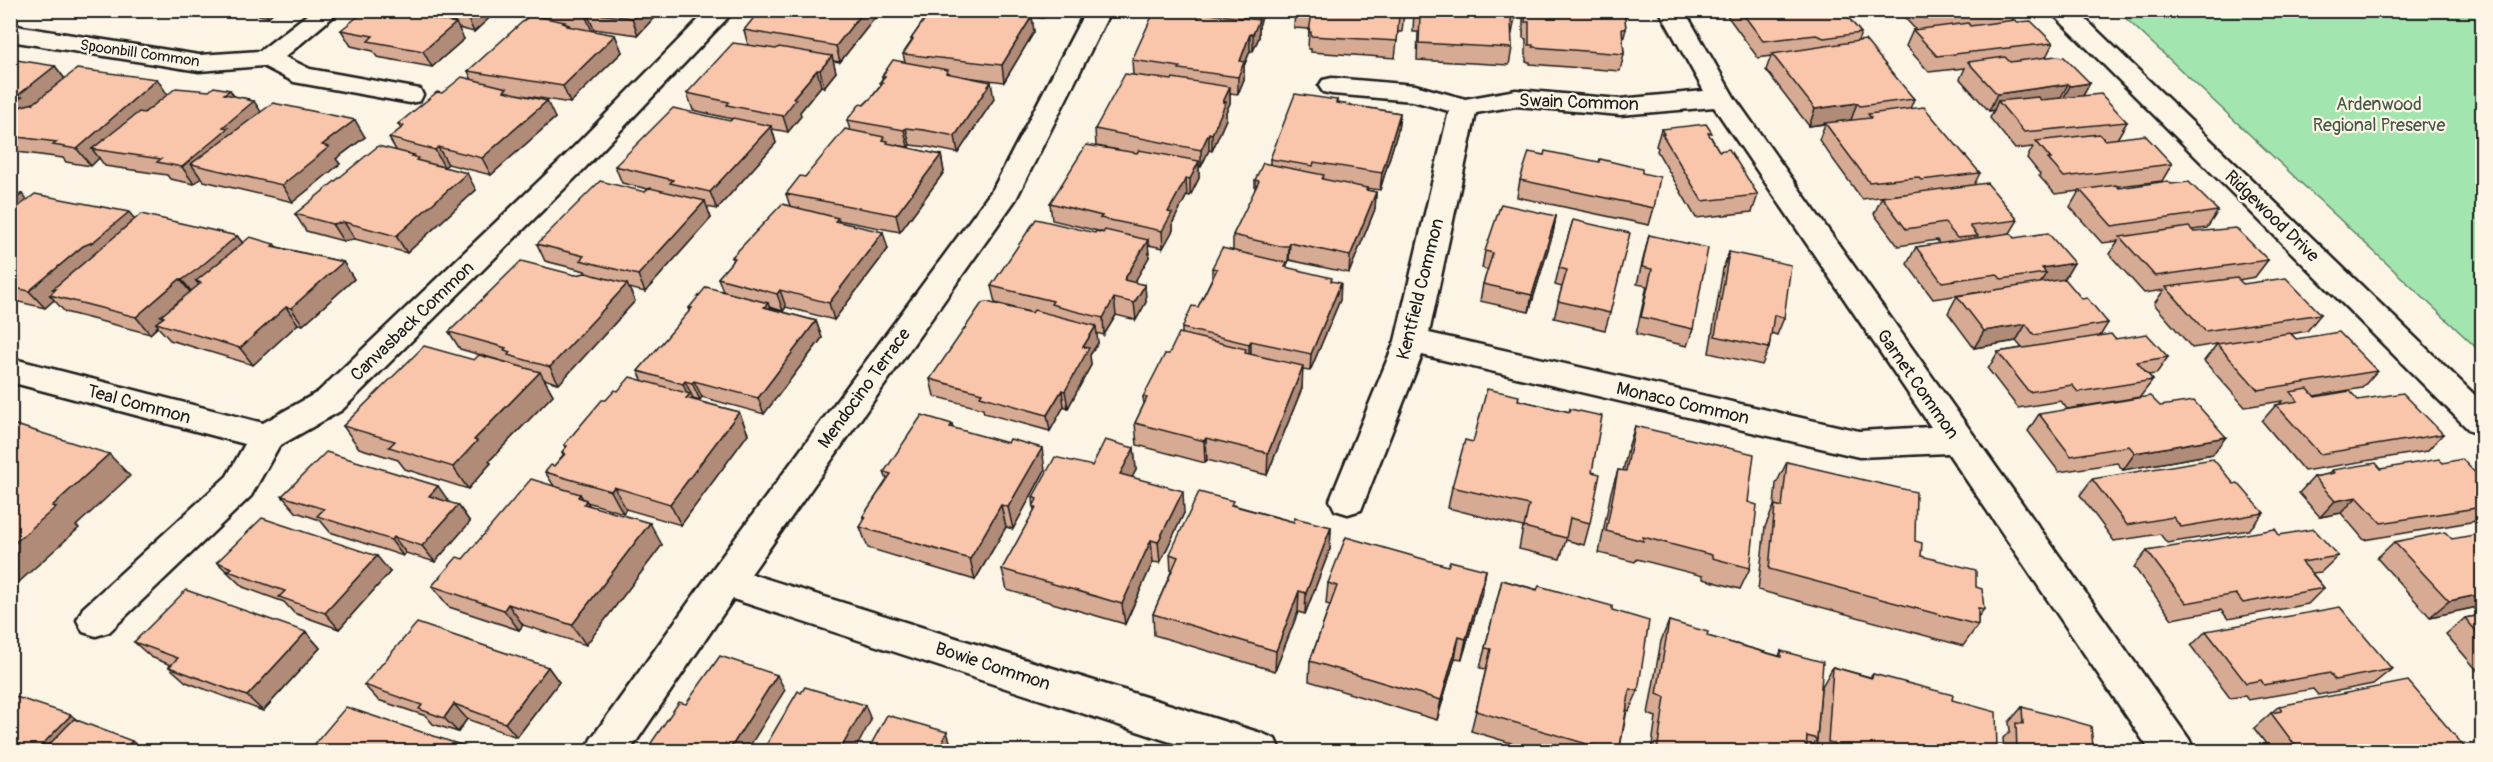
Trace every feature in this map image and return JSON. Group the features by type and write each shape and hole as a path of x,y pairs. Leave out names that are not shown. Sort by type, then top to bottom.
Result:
{"street":[{"path":"329,10 267,58 303,76 410,95"},
{"name":"Canvasback Common","path":"267,437 330,401 572,165 723,10"},
{"name":"Mendocino Terrace","path":"605,752 725,581 1006,192 1100,10"},
{"name":"Garnet Common","path":"1671,10 1721,98 2175,752"},
{"name":"Ridgewood Drive","path":"2061,10 2482,422"},
{"name":"Spoonbill Common","path":"10,31 15,34 199,63 267,58"},
{"name":"Swain Common","path":"1332,86 1415,93 1464,106 1516,98 1620,107 1721,98"},
{"name":"Kentfield Common","path":"1348,500 1411,340 1464,106"},
{"name":"Monaco Common","path":"1411,340 1859,444 1957,439"},
{"name":"Teal Common","path":"10,370 267,437"},
{"path":"96,620 239,486 267,437"},
{"name":"Bowie Common","path":"725,581 1261,752"}],"green space":[{"name":"Ardenwood Regional Preserve","path":"2118,11 2482,11 2482,353"}],"building":[{"path":"366,10 387,10 456,23 423,51 368,41 373,36 341,30"},
{"path":"444,10 471,10 466,15"},
{"path":"559,10 639,10 632,18 587,13 585,15"},
{"path":"760,10 864,10 836,46 744,30"},
{"path":"931,10 1003,10 1032,16 1002,65 903,54"},
{"path":"1295,10 1404,10 1403,16 1399,15 1397,41 1311,36 1309,32 1312,13 1295,12"},
{"path":"1415,10 1515,10 1515,18 1511,17 1512,48 1419,43 1420,16 1415,15"},
{"path":"1526,10 1624,10 1626,29 1622,29 1624,54 1533,47 1529,45 1529,22 1525,22"},
{"path":"1740,10 1842,10 1861,33 1824,38 1816,35 1763,41"},
{"path":"1919,10 1988,10 1926,18"},
{"path":"1154,12 1259,20 1253,34 1250,34 1240,61 1244,62 1238,77 1132,60"},
{"path":"530,15 565,22 563,23 569,25 567,26 615,35 563,86 468,71"},
{"path":"2015,20 2017,22 2031,21 2053,43 1937,56 1913,30 1968,23 1970,26"},
{"path":"1865,40 1914,99 1815,109 1772,54"},
{"path":"733,43 776,49 779,47 832,56 793,98 796,99 783,116 727,105 729,102 687,93"},
{"path":"2005,57 2010,62 2064,57 2090,83 1997,94 1968,62"},
{"path":"10,59 55,66 17,96 22,97 10,105"},
{"path":"893,60 948,70 946,73 991,82 955,136 847,120 860,104 864,105 872,97 883,83 880,82 885,76 882,76"},
{"path":"77,69 157,79 77,149 53,145 57,142 10,136 10,116 22,106 34,103"},
{"path":"1125,74 1172,80 1173,78 1230,87 1212,134 1209,133 1201,150 1095,129"},
{"path":"462,77 507,88 504,91 547,101 482,158 438,147 435,150 389,138 404,126 398,124 437,92 442,93"},
{"path":"214,87 230,90 224,94 254,101 223,127 228,128 182,167 157,162 161,159 92,149 139,112 144,113 176,88 209,91"},
{"path":"1295,94 1400,113 1382,173 1314,162 1313,166 1270,159"},
{"path":"2101,94 2127,122 2024,132 1998,101 2038,97 2041,100"},
{"path":"273,103 355,120 322,145 329,147 282,185 191,164"},
{"path":"1924,107 1980,173 1921,180 1918,177 1869,182 1825,123 1871,118 1868,114"},
{"path":"673,108 730,121 733,118 771,126 710,192 670,183 673,180 615,166"},
{"path":"1706,124 1712,133 1708,133 1719,151 1729,149 1758,195 1702,201 1661,129"},
{"path":"845,129 884,137 882,140 888,141 887,143 941,155 896,215 786,194 800,176 805,177"},
{"path":"2099,134 2105,140 2145,135 2172,164 2064,177 2036,141"},
{"path":"1086,145 1137,153 1139,150 1199,161 1190,179 1186,178 1168,212 1172,213 1162,231 1100,218 1102,216 1050,203"},
{"path":"378,146 414,155 412,156 418,158 416,160 467,173 396,236 344,222 332,224 295,214"},
{"path":"1545,151 1599,162 1600,159 1642,169 1642,173 1660,177 1654,208 1520,180 1529,152 1544,155"},
{"path":"1263,163 1324,175 1322,179 1376,192 1350,256 1290,243 1289,246 1280,246 1233,235 1259,181 1255,180"},
{"path":"600,181 645,192 650,188 705,201 638,275 580,260 584,256 537,244"},
{"path":"2168,181 2171,184 2189,182 2218,211 2112,226 2080,190 2116,185 2119,188"},
{"path":"1987,183 2018,220 1970,226 1978,236 1957,238 1945,223 1906,229 1882,197"},
{"path":"10,192 22,194 10,203"},
{"path":"35,194 129,212 93,242 83,246 29,291 10,287 10,213"},
{"path":"782,204 838,218 835,221 883,232 829,303 780,290 777,294 718,278 735,258 732,257"},
{"path":"1501,204 1556,216 1532,295 1483,284 1493,253 1485,251"},
{"path":"141,214 237,236 199,268 182,280 180,279 136,317 50,295 56,289 53,289"},
{"path":"1036,219 1095,233 1096,231 1103,233 1105,230 1148,240 1124,280 1145,285 1134,303 1114,298 1103,318 1058,307 1051,304 1053,301 991,286"},
{"path":"1573,220 1630,233 1610,313 1558,301 1567,270 1559,268"},
{"path":"2189,227 2194,232 2236,228 2268,260 2155,276 2120,237"},
{"path":"2010,233 2014,238 2048,233 2074,263 2042,268 2046,273 2001,279 1997,274 1942,282 1916,247"},
{"path":"1649,235 1708,248 1693,329 1641,317 1652,269 1642,267"},
{"path":"250,237 274,244 272,246 343,262 291,308 286,307 240,348 156,323 164,317 161,316 201,283 196,281"},
{"path":"1222,248 1287,263 1285,267 1332,278 1331,281 1341,283 1311,354 1251,341 1249,344 1182,328 1192,306 1198,307 1217,269 1212,268"},
{"path":"1729,252 1791,265 1784,318 1774,315 1769,348 1715,336"},
{"path":"521,261 575,275 586,273 627,284 550,367 508,355 510,352 504,350 506,348 449,332"},
{"path":"2237,278 2243,284 2286,278 2321,314 2205,331 2166,287"},
{"path":"2065,279 2082,299 2087,298 2108,323 2034,335 2026,324 1984,331 1957,296"},
{"path":"706,287 768,303 764,307 816,321 758,398 694,381 692,383 685,381 683,384 638,371 692,308 689,308"},
{"path":"987,302 1032,313 1034,310 1096,326 1083,347 1089,348 1065,391 1062,390 1047,415 980,396 982,393 930,379 982,303"},
{"path":"2339,332 2377,371 2258,390 2217,344 2290,333 2296,339"},
{"path":"1179,333 1246,349 1245,353 1303,366 1268,453 1206,438 1204,441 1135,423 1147,398 1143,397 1165,354 1169,354"},
{"path":"2111,334 2115,339 2147,334 2168,357 2137,362 2153,380 2078,392 2072,385 2029,392 1998,352"},
{"path":"424,346 474,360 479,355 540,372 474,440 477,441 453,467 389,447 395,441 343,426"},
{"path":"630,377 690,394 686,398 739,412 670,504 614,487 611,491 545,472 565,454 562,452 567,446 564,445 602,400 606,400 615,390 618,391"},
{"path":"1487,389 1519,396 1518,400 1570,412 1570,409 1602,416 1592,472 1600,474 1590,523 1570,518 1566,538 1524,527 1529,505 1452,487 1465,440 1473,442"},
{"path":"2308,389 2315,397 2350,391 2358,400 2403,393 2443,434 2320,454 2276,405 2298,401 2290,392"},
{"path":"2150,396 2160,406 2194,401 2226,437 2135,453 2129,446 2071,456 2039,414"},
{"path":"922,415 952,424 950,427 1008,443 1010,439 1042,448 1008,507 1001,505 970,559 860,527 866,517 863,516 891,474 884,472"},
{"path":"16,425 109,454 52,506 56,507 10,547 10,430"},
{"path":"1635,426 1754,454 1748,502 1757,505 1750,568 1712,558 1712,555 1643,537 1643,541 1606,531 1618,470 1626,471"},
{"path":"1105,440 1134,448 1120,474 1183,491 1158,542 1151,540 1122,604 1002,569 1036,507 1033,507 1037,499 1033,497 1055,457 1092,466"},
{"path":"326,452 438,486 429,496 458,505 422,546 394,537 391,540 317,516 324,509 282,496"},
{"path":"2213,459 2234,484 2238,483 2264,513 2181,527 2173,517 2127,525 2092,479"},
{"path":"2439,459 2443,463 2462,459 2482,480 2482,507 2381,523 2357,497 2335,501 2314,477 2334,473 2332,470 2376,463 2381,469"},
{"path":"1787,462 1916,492 1915,541 1922,543 1921,556 1976,570 1976,587 1982,589 1984,609 1978,608 1978,625 1769,569 1775,505 1782,507"},
{"path":"531,479 580,494 578,497 586,500 584,504 650,523 572,625 508,604 504,610 432,586 457,557 463,559"},
{"path":"1199,492 1233,501 1231,505 1294,522 1295,518 1331,527 1306,593 1299,591 1276,651 1153,614 1178,557 1170,554"},
{"path":"262,518 377,556 325,613 279,597 285,591 228,571 232,568 217,562"},
{"path":"2275,529 2279,535 2314,529 2338,556 2302,562 2324,588 2243,603 2236,594 2186,603 2147,551"},
{"path":"2445,532 2452,539 2479,534 2482,537 2482,594 2449,601 2394,542"},
{"path":"1346,537 1448,566 1450,561 1486,570 1466,639 1459,637 1441,700 1310,661 1337,586 1328,583"},
{"path":"1502,580 1537,590 1539,586 1612,606 1612,610 1649,621 1638,691 1630,689 1619,752 1476,711 1491,649 1485,648"},
{"path":"186,590 306,632 247,696 169,667 178,658 134,642"},
{"path":"2340,607 2392,669 2335,680 2330,673 2264,685 2261,680 2246,683 2206,631"},
{"path":"2482,615 2482,638 2465,618"},
{"path":"1669,621 1708,632 1707,636 1781,657 1781,651 1823,662 1817,739 1807,736 1806,752 1657,752 1665,697 1657,694"},
{"path":"417,623 548,667 505,723 454,704 444,718 419,709 422,705 364,685"},
{"path":"720,656 777,675 728,752 645,752 679,702 686,704"},
{"path":"1833,667 1872,678 1873,674 1953,695 1952,700 1996,712 1997,752 1833,752 1834,743 1828,742"},
{"path":"2408,681 2468,751 2300,752 2271,713 2282,711 2279,706"},
{"path":"805,687 865,705 839,752 762,752 798,691 801,693"},
{"path":"10,695 71,715 35,752 10,752"},
{"path":"346,707 479,751 308,752"},
{"path":"2022,707 2091,726 2093,746 2098,747 2099,752 2017,752 2016,723 2023,724"},
{"path":"887,715 947,732 938,752 867,752"},
{"path":"74,719 132,741 122,752 42,752"},
{"path":"980,742 1010,752 976,752"}]}
